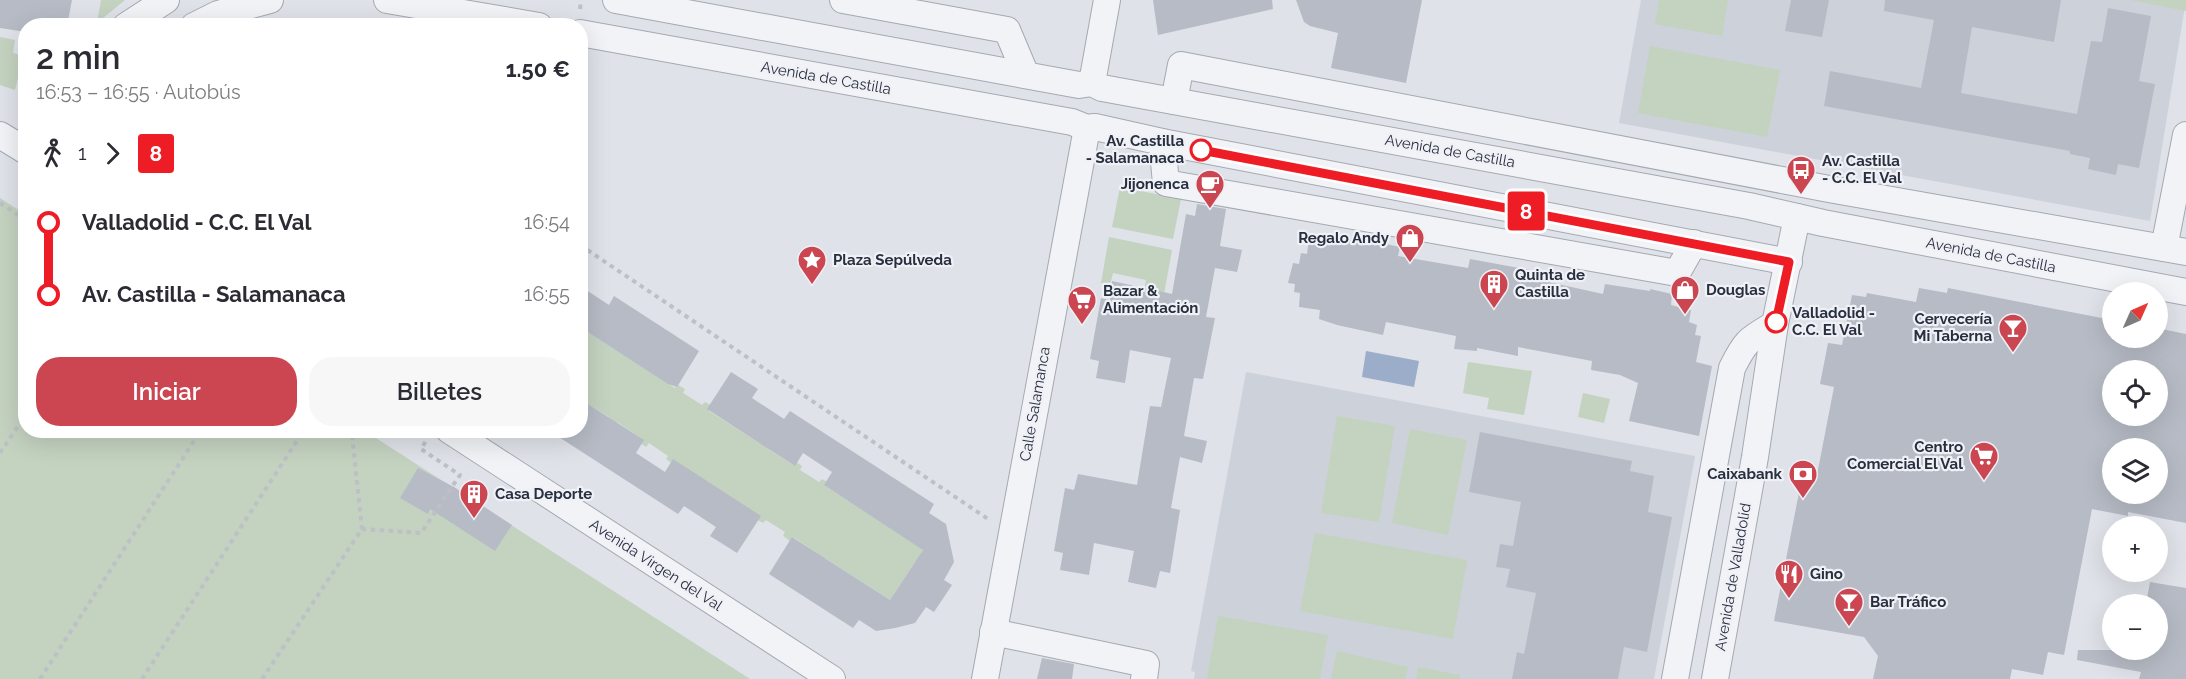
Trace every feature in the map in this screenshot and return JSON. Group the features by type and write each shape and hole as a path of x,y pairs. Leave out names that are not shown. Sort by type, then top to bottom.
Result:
{"street":[{"path":"138,18 166,0"},
{"path":"210,18 270,0"},
{"path":"387,0 492,18"},
{"name":"Avenida de Castilla","path":"616,0 1741,205 1823,223 2186,292"},
{"path":"843,0 1007,30 1026,75"},
{"path":"1091,85 1107,0"},
{"name":"Avenida de Castilla","path":"588,34 1085,126 1789,262"},
{"path":"1174,101 1181,65 1829,189 2172,247 2186,135"},
{"path":"1091,85 1109,98 1111,110 1106,121 1085,126 1066,112 1066,99 1074,88 1091,85"},
{"name":"Calle Salamanca","path":"985,679 1085,126"},
{"path":"1162,142 1166,183 1677,273 1694,243"},
{"path":"1823,223 1829,189"},
{"path":"1789,262 1797,217"},
{"name":"Avenida de Valladolid","path":"1715,679 1753,468 1775,324 1789,262"},
{"path":"1675,679 1732,368 1743,346 1751,338 1775,324"},
{"name":"Avenida Virgen del Val","path":"461,438 832,679"},
{"path":"993,632 1146,664 1144,679"}],"path":[{"path":"0,203 18,215"},
{"path":"588,250 976,512 1012,531"},
{"path":"0,453 18,426"},
{"path":"40,679 196,438"},
{"path":"142,679 299,438"},
{"path":"262,679 362,529 352,438"},
{"path":"362,529 421,533 460,475 421,449"}],"shaded area":[{"path":"1641,0 2186,0 2150,221 1619,123"},
{"path":"1246,372 1695,456 1654,679 1194,679 1195,672 1191,671"}],"green space":[{"path":"101,0 125,0 103,18 98,18"},
{"path":"1659,0 1728,0 1722,36 1655,24"},
{"path":"2131,0 2186,0 2186,11"},
{"path":"0,37 15,40 13,53 18,54 18,78 15,90 0,85"},
{"path":"1650,46 1780,70 1767,137 1638,113"},
{"path":"1120,187 1181,199 1173,239 1112,227"},
{"path":"0,198 18,210 18,438 376,438 750,679 0,679"},
{"path":"1109,237 1172,250 1160,316 1140,312 1146,280 1113,273 1110,285 1101,283"},
{"path":"588,332 675,388 678,385 685,389 683,393 702,405 705,402 712,406 709,411 761,444 770,445 768,449 793,465 795,461 802,466 800,470 819,482 822,479 829,483 827,487 923,549 920,555 923,558 915,562 890,600 825,558 822,562 817,553 793,537 790,541 783,536 785,532 766,520 763,523 756,519 676,461 673,464 666,459 668,456 649,443 646,447 639,442 641,438 617,422 614,426 607,422 609,417 588,405"},
{"path":"1468,362 1532,371 1524,415 1487,409 1489,398 1463,393"},
{"path":"1583,393 1610,399 1604,423 1578,417"},
{"path":"1337,416 1395,426 1379,522 1321,513"},
{"path":"1410,429 1467,440 1448,535 1392,523"},
{"path":"1315,533 1467,560 1453,639 1300,611"},
{"path":"1218,616 1328,635 1320,679 1207,679"},
{"path":"1337,651 1408,667 1405,679 1331,679"},
{"path":"1418,667 1460,675 1460,679 1416,679"}],"water":[{"path":"1366,351 1419,361 1414,387 1362,377"}],"building":[{"path":"0,0 72,0 69,18 18,18 18,31 0,28"},
{"path":"1153,0 1272,0 1273,9 1158,35"},
{"path":"1296,0 1422,0 1406,83 1331,68 1338,33 1310,26 1304,22"},
{"path":"1791,0 1829,0 1822,37 1785,31"},
{"path":"1885,0 2061,0 2054,42 1972,27 1961,93 2077,114 2091,41 2102,42 2108,8 2151,16 2139,81 2155,84 2139,168 2118,164 2116,175 2088,169 2090,158 2070,154 2070,151 1824,106 1830,71 1921,88 1934,20 1884,11"},
{"path":"1197,204 1226,209 1220,246 1242,250 1237,272 1215,268 1206,317 1215,318 1203,379 1194,378 1184,436 1207,441 1202,463 1180,457 1171,508 1180,510 1170,573 1160,571 1156,588 1128,582 1134,551 1094,543 1089,575 1060,570 1063,553 1054,551 1065,488 1074,490 1078,474 1137,485 1150,406 1161,407 1171,358 1130,350 1125,383 1096,378 1099,361 1090,359 1101,298 1110,300 1112,281 1172,294 1186,214 1195,216"},
{"name":"Quinta de Castilla","path":"1334,234 1376,245 1376,242 1400,247 1398,256 1468,268 1470,259 1536,271 1535,279 1603,294 1605,284 1672,294 1671,305 1691,310 1689,322 1697,325 1695,335 1701,336 1696,362 1712,366 1699,436 1629,421 1638,383 1620,375 1591,370 1592,361 1518,347 1518,356 1477,348 1477,351 1454,349 1456,336 1386,322 1383,335 1319,319 1320,310 1299,307 1300,293 1294,292 1295,284 1288,283 1293,263 1299,264 1301,253 1307,254 1309,239 1332,244"},
{"name":"Centro Comercial El Val","path":"1919,288 1947,293 1948,288 2102,318 2102,348 2168,348 2168,330 2186,334 2186,523 2168,520 2168,516 2149,516 2128,512 2128,516 2092,509 2064,655 2048,652 2043,675 2012,669 2010,679 1873,679 1878,656 1864,637 1774,621 1802,477 1816,480 1834,387 1820,384 1828,343 1842,345 1852,295 1866,297 1867,293 1916,302"},
{"path":"588,291 609,305 614,296 699,351 677,387 668,384 588,332"},
{"path":"731,372 758,389 752,398 784,419 790,411 934,504 929,513 946,524 954,562 944,580 952,585 934,612 926,607 915,623 895,628 876,631 859,620 853,628 769,574 792,537 890,600 923,550 824,485 832,472 803,453 795,466 707,409"},
{"path":"588,404 644,440 636,453 665,472 673,459 761,516 737,553 710,536 716,527 684,506 678,514 560,438 588,438"},
{"path":"1480,432 1632,461 1630,471 1654,476 1648,512 1672,517 1647,652 1624,647 1618,679 1512,679 1517,652 1524,654 1536,593 1506,587 1510,569 1496,567 1500,544 1513,546 1521,502 1469,492"},
{"name":"Casa Deporte","path":"418,468 454,487 512,525 495,551 430,509 428,514 400,498"},
{"path":"2150,582 2186,588 2186,679 2139,679 2141,672 2077,660 2078,650 2102,650 2102,660 2168,660 2168,594 2148,594"},
{"path":"1042,658 1074,664 1072,679 1037,679"}],"bus line":[{"name":"8","path":"1201,150 1789,262 1776,322"}],"place":[{"name":"Av. Castilla - Salamanaca","path":"1201,150"},
{"name":"Av. Castilla - C.C. El Val","path":"1801,196"},
{"name":"Jijonenca","path":"1210,210"},
{"name":"Regalo Andy","path":"1410,264"},
{"name":"Plaza Sepúlveda","path":"812,286"},
{"name":"Quinta de Castilla","path":"1494,310"},
{"name":"Douglas","path":"1685,316"},
{"name":"Valladolid - C.C. El Val","path":"1776,322"},
{"name":"Bazar & Alimentación","path":"1082,326"},
{"name":"Cervecería Mi Taberna","path":"2013,354"},
{"name":"Centro Comercial El Val","path":"1984,482"},
{"name":"Caixabank","path":"1803,500"},
{"name":"Casa Deporte","path":"474,520"},
{"name":"Gino","path":"1789,600"},
{"name":"Bar Tráfico","path":"1849,628"}]}
